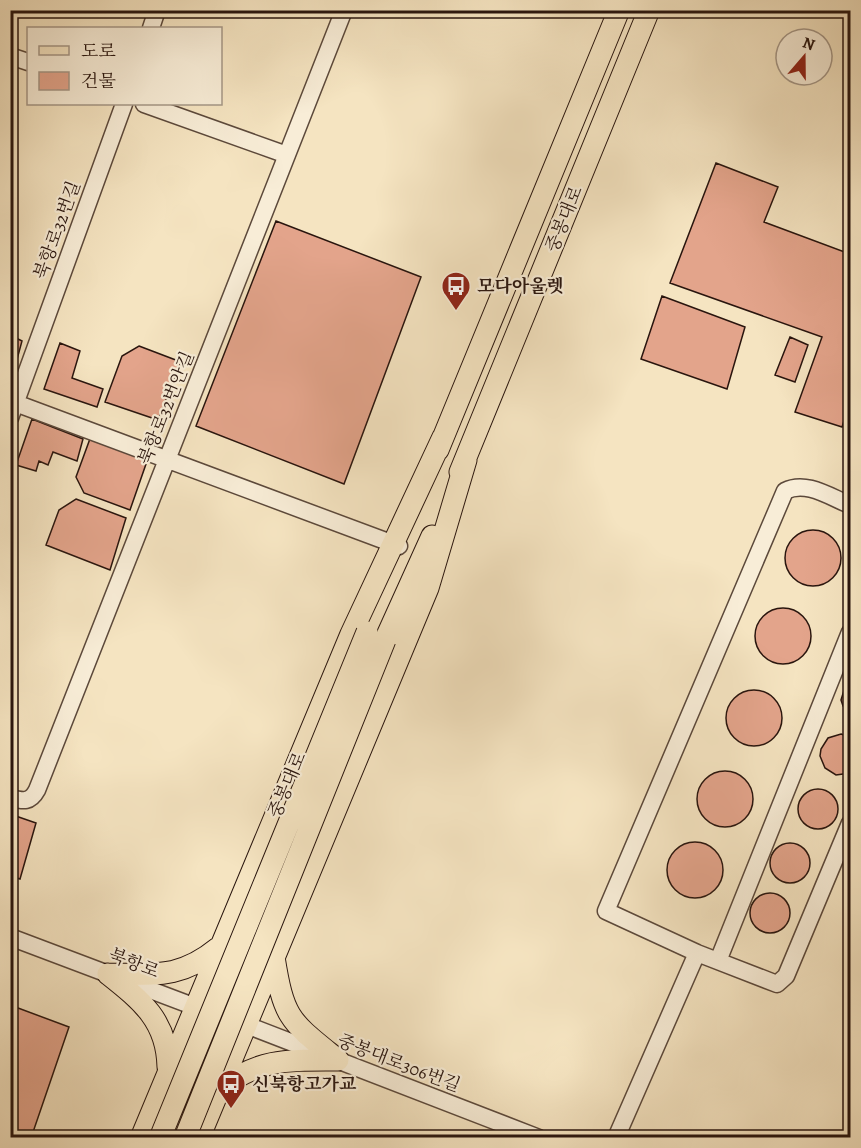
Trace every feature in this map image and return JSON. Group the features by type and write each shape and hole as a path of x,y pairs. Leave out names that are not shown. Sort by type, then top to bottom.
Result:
{"main road":[{"name":"중봉대로","path":"141,1137 351,634 396,545 443,437 619,10"},
{"name":"중봉대로","path":"160,1137 376,636 466,460 649,10"},
{"name":"중봉대로","path":"200,1137 428,588 466,460"},
{"name":"중봉대로","path":"185,1137 376,636 396,545"},
{"path":"108,974 150,974 187,969 219,947"},
{"path":"274,956 284,1007 296,1025 338,1060"},
{"path":"108,974 143,1002 161,1030 168,1047 168,1070"},
{"path":"219,1090 237,1075 267,1063 338,1060"}],"street":[{"path":"151,27 157,10"},
{"name":"북항로32번안길","path":"10,798 24,801 32,798 37,790 344,10"},
{"path":"10,56 27,62"},
{"name":"북항로32번길","path":"124,105 12,407 168,458 396,545"},
{"path":"147,105 287,155"},
{"path":"850,505 806,487 794,486 785,491 606,911 697,953 777,984 786,976 850,823"},
{"path":"718,961 850,632"},
{"name":"북항로","path":"10,937 245,1024"},
{"path":"615,1137 697,953"},
{"name":"중봉대로306번길","path":"245,1024 539,1137"}],"building":[{"path":"716,163 778,187 764,222 850,254 850,402 842,427 795,412 822,337 670,283"},
{"path":"276,221 421,277 344,484 196,426"},
{"path":"662,296 745,327 727,389 641,359"},
{"path":"10,335 22,341 12,378 10,378"},
{"path":"790,337 808,345 795,382 775,375"},
{"path":"60,343 80,351 72,378 103,389 97,407 44,389"},
{"path":"139,346 181,362 158,420 105,402 122,356"},
{"path":"32,419 83,439 77,461 53,452 48,465 39,461 36,471 16,465"},
{"path":"91,436 139,453 146,464 130,510 84,493 76,477"},
{"path":"76,499 126,518 110,570 46,545 59,510"},
{"path":"813,530 824,532 833,538 839,547 841,558 839,569 833,578 824,584 813,586 802,584 793,578 787,569 785,558 787,547 793,538 802,532"},
{"path":"783,608 794,610 803,616 809,625 811,636 809,647 803,656 794,662 783,664 772,662 763,656 757,647 755,636 757,625 763,616 772,610"},
{"path":"850,681 850,716 841,700 845,687"},
{"path":"754,690 765,692 774,698 780,707 782,718 780,729 774,738 765,744 754,746 743,744 734,738 728,729 726,718 728,707 734,698 743,692"},
{"path":"841,734 850,737 850,773 836,775 825,768 820,756 821,749 828,738"},
{"path":"725,771 736,773 745,779 751,788 753,799 751,810 745,819 736,825 725,827 714,825 705,819 699,810 697,799 699,788 705,779 714,773"},
{"path":"818,789 826,790 832,795 837,801 837,817 832,823 826,828 818,829 810,828 804,823 799,817 798,809 799,801 804,795 810,790"},
{"path":"10,814 36,823 20,879 10,876"},
{"path":"695,842 706,844 715,850 721,859 723,870 721,881 715,890 706,896 695,898 684,896 675,890 669,881 667,870 669,859 675,850 684,844"},
{"path":"790,843 798,844 804,849 809,855 809,871 804,877 798,882 790,883 782,882 776,877 771,871 770,863 771,855 776,849 782,844"},
{"path":"770,893 778,894 784,899 789,905 789,921 784,927 778,932 770,933 762,932 756,927 751,921 750,913 751,905 756,899 762,894"},
{"path":"10,1005 69,1027 31,1138 10,1138"}],"place":[{"name":"모다아울렛","path":"456,312"},
{"name":"신북항고가교","path":"231,1110"}]}
